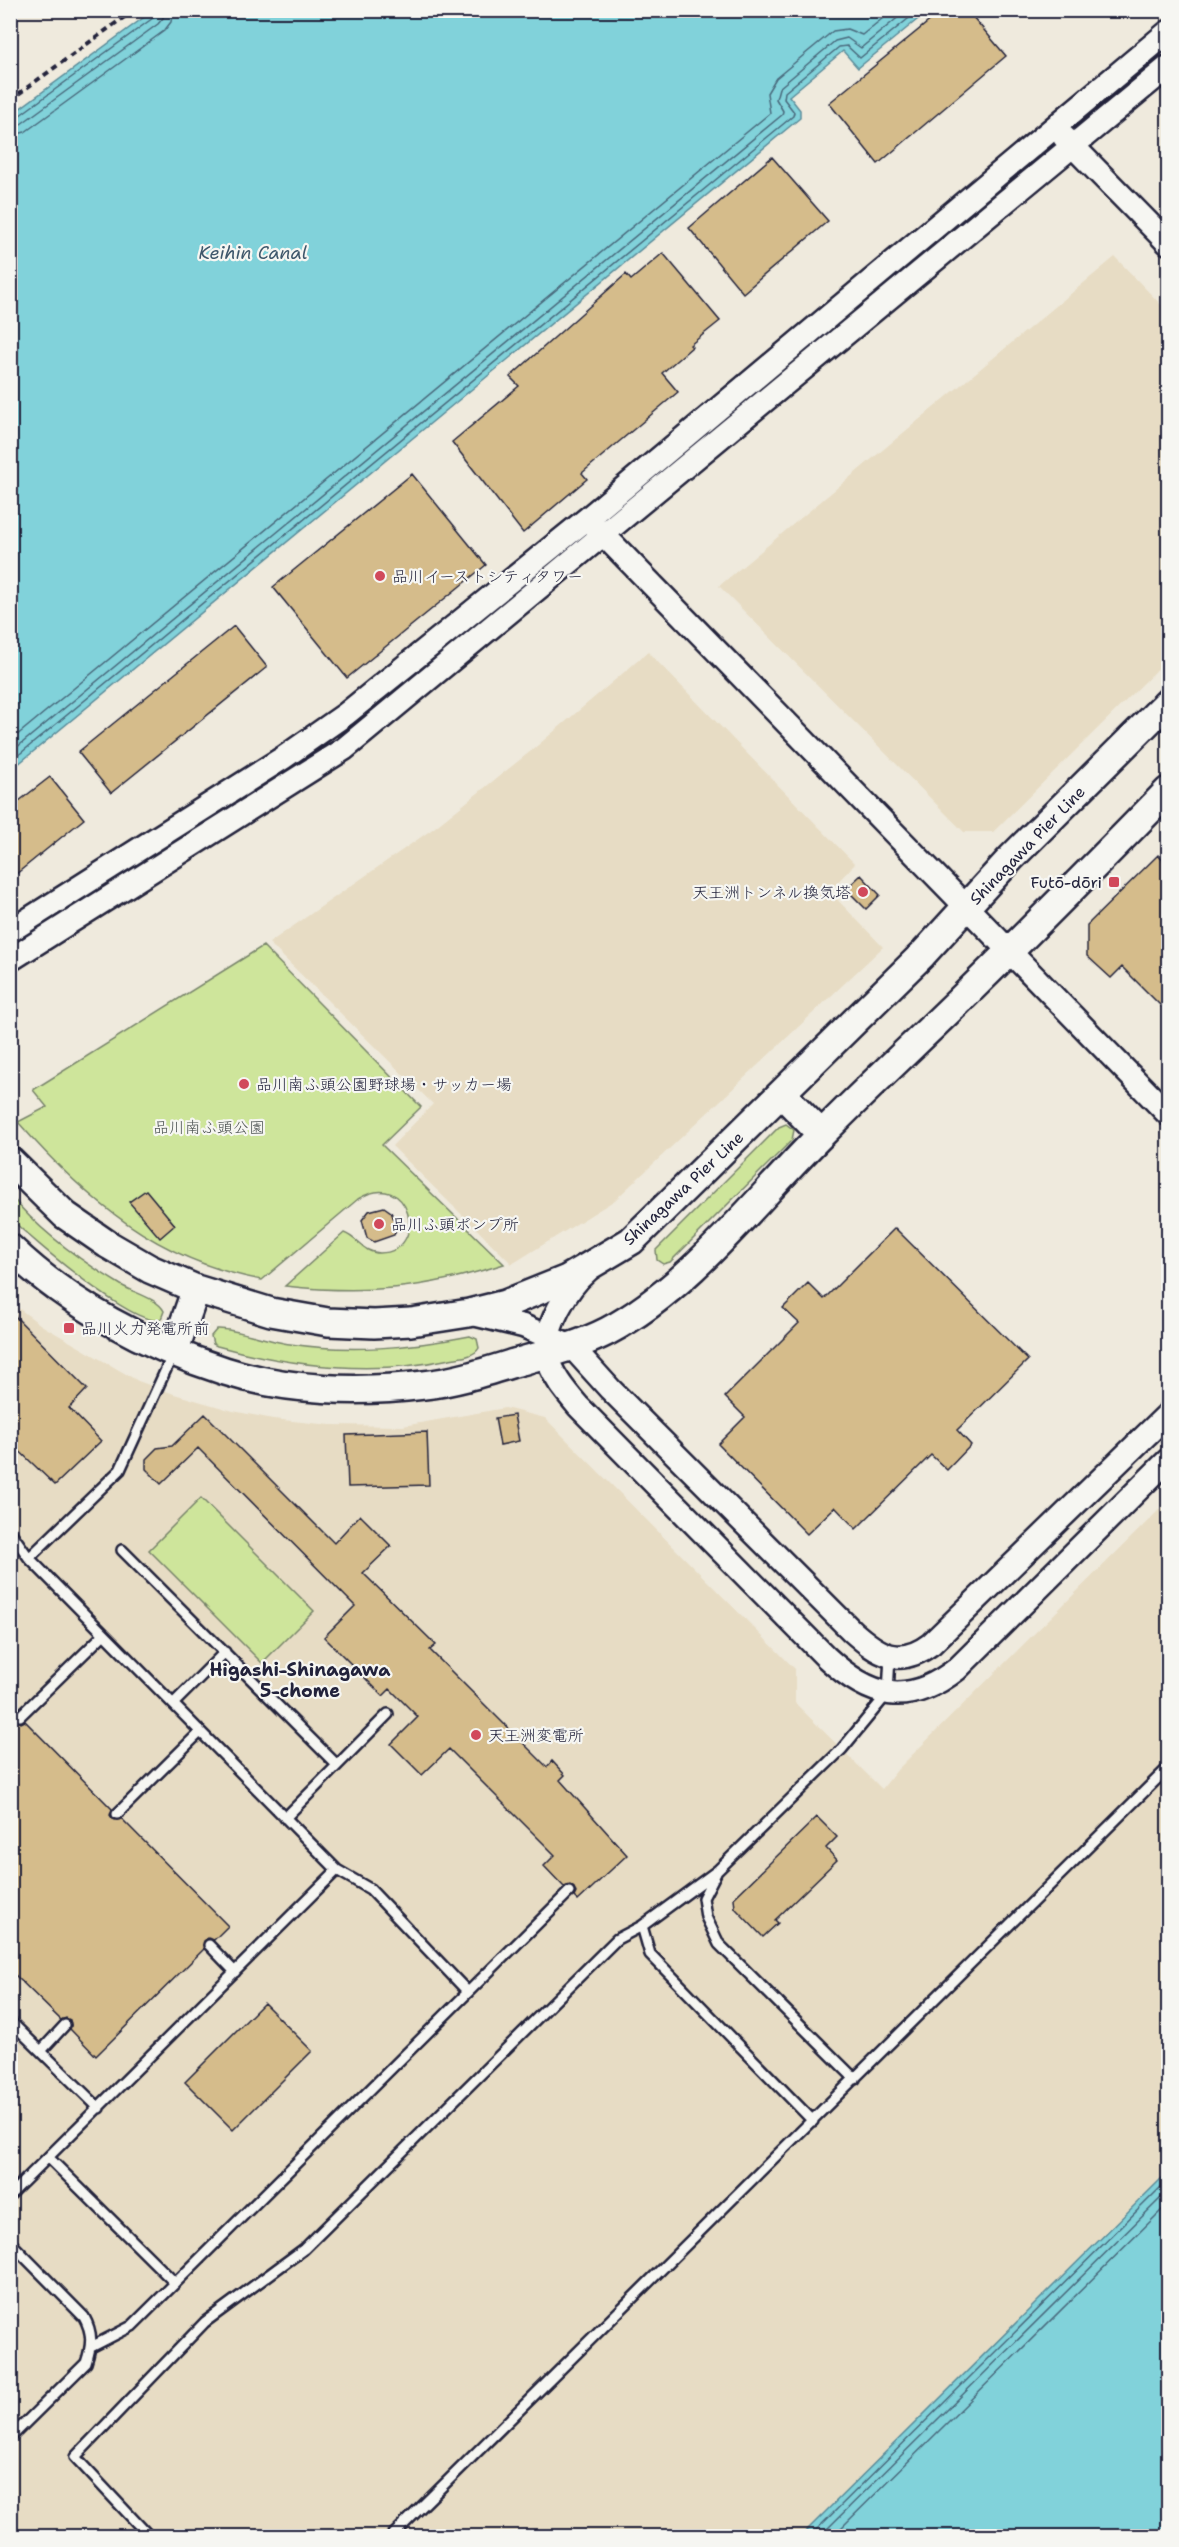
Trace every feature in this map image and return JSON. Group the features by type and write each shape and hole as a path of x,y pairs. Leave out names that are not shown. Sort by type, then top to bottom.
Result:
{"main road":[{"name":"Shinagawa Pier Line","path":"10,1161 65,1215 150,1269 196,1289 271,1312 328,1322 374,1324 411,1322 469,1313 505,1304 538,1291 567,1279 632,1241 923,954 1011,858 1168,702"},
{"path":"10,1248 69,1296 115,1324 174,1352 227,1372 279,1383 328,1388 378,1389 427,1385 610,1330 673,1288 821,1134 1168,791"},
{"path":"782,1094 821,1134"},
{"path":"174,1352 196,1289"}],"street":[{"path":"10,931 320,733 588,518 1168,32"},
{"path":"10,960 344,749 1168,67"},
{"path":"1055,126 1168,243"},
{"path":"588,518 1168,1114"},
{"path":"598,1261 576,1280 562,1302 556,1346 560,1385 578,1406 826,1657 853,1681 874,1691 897,1695 922,1690 941,1681 957,1668 1168,1460"},
{"path":"469,1313 523,1326 556,1346 618,1397 852,1630 876,1650 890,1656 906,1657 920,1652 931,1644 1168,1414"}],"lane":[{"path":"29,1558 120,1470 174,1352"},
{"path":"10,1531 29,1558 285,1818 337,1870 370,1888 468,1992"},
{"path":"122,1550 337,1765"},
{"path":"20,1716 104,1635"},
{"path":"173,1704 225,1652"},
{"path":"149,2536 75,2457 205,2322 304,2249 617,1939 642,1926 717,1871 842,1749 888,1693 890,1656"},
{"path":"285,1818 388,1714"},
{"path":"117,1814 201,1732"},
{"path":"392,2536 1168,1768"},
{"path":"10,2195 337,1870"},
{"path":"717,1871 703,1898 706,1917 719,1944 855,2079"},
{"path":"91,2347 132,2326 569,1892"},
{"path":"642,1926 650,1954 813,2121"},
{"path":"208,1945 235,1972"},
{"path":"10,2021 99,2108"},
{"path":"40,2051 65,2025"},
{"path":"49,2158 175,2283"},
{"path":"10,2242 84,2317 91,2329 91,2347 86,2363 10,2438"}],"path":[{"path":"10,100 134,10"}],"shaded area":[{"path":"1115,257 1168,312 1168,659 993,832 964,832 719,586"},
{"path":"648,652 855,864 829,891 883,947 615,1200 512,1264 392,1146 433,1104 269,943 434,828 531,751"},
{"path":"10,1302 41,1325 138,1381 233,1411 273,1419 331,1425 403,1426 505,1408 545,1418 795,1669 795,1703 882,1789 898,1769 1168,1501 1168,2172 801,2536 11,2536"}],"green space":[{"name":"品川南ふ頭公園野球場・サッカー場","path":"263,946 421,1107 382,1145 504,1264 448,1279 396,1288 343,1290 285,1286 344,1233 369,1251 380,1253 396,1249 405,1240 409,1227 408,1213 401,1201 391,1193 376,1192 358,1199 262,1280 224,1271 157,1242 126,1223 70,1177 18,1122 47,1107 33,1090"},
{"path":"786,1124 794,1130 792,1140 670,1262 663,1264 657,1260 656,1250 779,1127"},
{"path":"11,1196 48,1234 77,1256 121,1285 161,1306 164,1311 161,1319 149,1319 131,1311 84,1281 11,1219"},
{"path":"217,1329 282,1343 358,1349 425,1344 470,1336 477,1339 479,1348 466,1356 421,1364 362,1368 333,1367 274,1359 217,1346 213,1344 211,1336"},
{"path":"201,1498 314,1611 262,1663 149,1550"}],"water":[{"name":"Keihin Canal","path":"154,10 928,11 858,68 843,51 789,96 800,110 800,118 11,770 11,115"},
{"path":"1168,2172 1168,2536 801,2536"}],"building":[{"path":"943,10 967,10 1006,56 878,164 829,103"},
{"path":"772,157 828,221 743,293 689,228"},
{"path":"663,253 720,321 690,345 692,347 662,373 678,392 582,473 587,479 523,533 452,442 519,386 510,377 626,274 631,280"},
{"name":"品川イーストシティタワー","path":"412,474 486,565 347,678 273,587"},
{"path":"234,626 267,667 111,793 78,752"},
{"path":"50,777 84,819 10,879 10,808"},
{"path":"1158,855 1168,866 1168,1013 1122,967 1111,978 1087,956 1087,925"},
{"name":"天王洲トンネル換気塔","path":"861,875 880,895 866,909 846,889"},
{"path":"146,1190 175,1225 160,1238 129,1202"},
{"name":"品川ふ頭ポンプ所","path":"384,1207 391,1212 397,1227 394,1235 374,1242 367,1238 362,1220 369,1211"},
{"path":"895,1228 1028,1360 957,1430 971,1445 947,1470 931,1455 856,1529 835,1507 807,1534 718,1444 745,1417 725,1397 799,1323 783,1308 808,1283 824,1299"},
{"path":"10,1311 87,1389 69,1408 101,1441 55,1485 10,1442"},
{"path":"205,1414 334,1543 360,1515 391,1546 363,1573 436,1645 430,1650 547,1767 552,1761 565,1775 560,1780 627,1855 578,1901 574,1897 576,1893 574,1888 570,1885 564,1887 544,1866 555,1855 449,1749 422,1775 391,1744 418,1717 390,1689 383,1696 324,1637 355,1606 198,1448 161,1484 146,1469 146,1459 157,1448 172,1446"},
{"path":"514,1415 519,1441 500,1445 495,1418"},
{"path":"427,1432 429,1485 348,1487 346,1435"},
{"path":"10,1706 15,1711 13,1717 16,1721 21,1723 25,1721 112,1809 110,1815 113,1819 122,1819 228,1926 214,1940 208,1938 204,1941 204,1949 96,2056 70,2029 70,2020 66,2018 61,2020 10,1970"},
{"path":"817,1817 837,1837 826,1848 837,1860 775,1920 778,1923 763,1937 735,1908 734,1898"},
{"path":"264,2003 312,2051 233,2130 185,2082"}],"place":[{"name":"品川イーストシティタワー","path":"380,576"},
{"name":"Futō-dōri","path":"1114,882"},
{"name":"天王洲トンネル換気塔","path":"863,892"},
{"name":"品川南ふ頭公園野球場・サッカー場","path":"244,1084"},
{"name":"品川ふ頭ポンプ所","path":"379,1224"},
{"name":"品川火力発電所前","path":"69,1328"},
{"name":"天王洲変電所","path":"476,1735"}],"district":[{"name":"Higashi-Shinagawa 5-chome","path":"300,1680"}],"park label":[{"name":"品川南ふ頭公園","path":"209,1127"}]}
